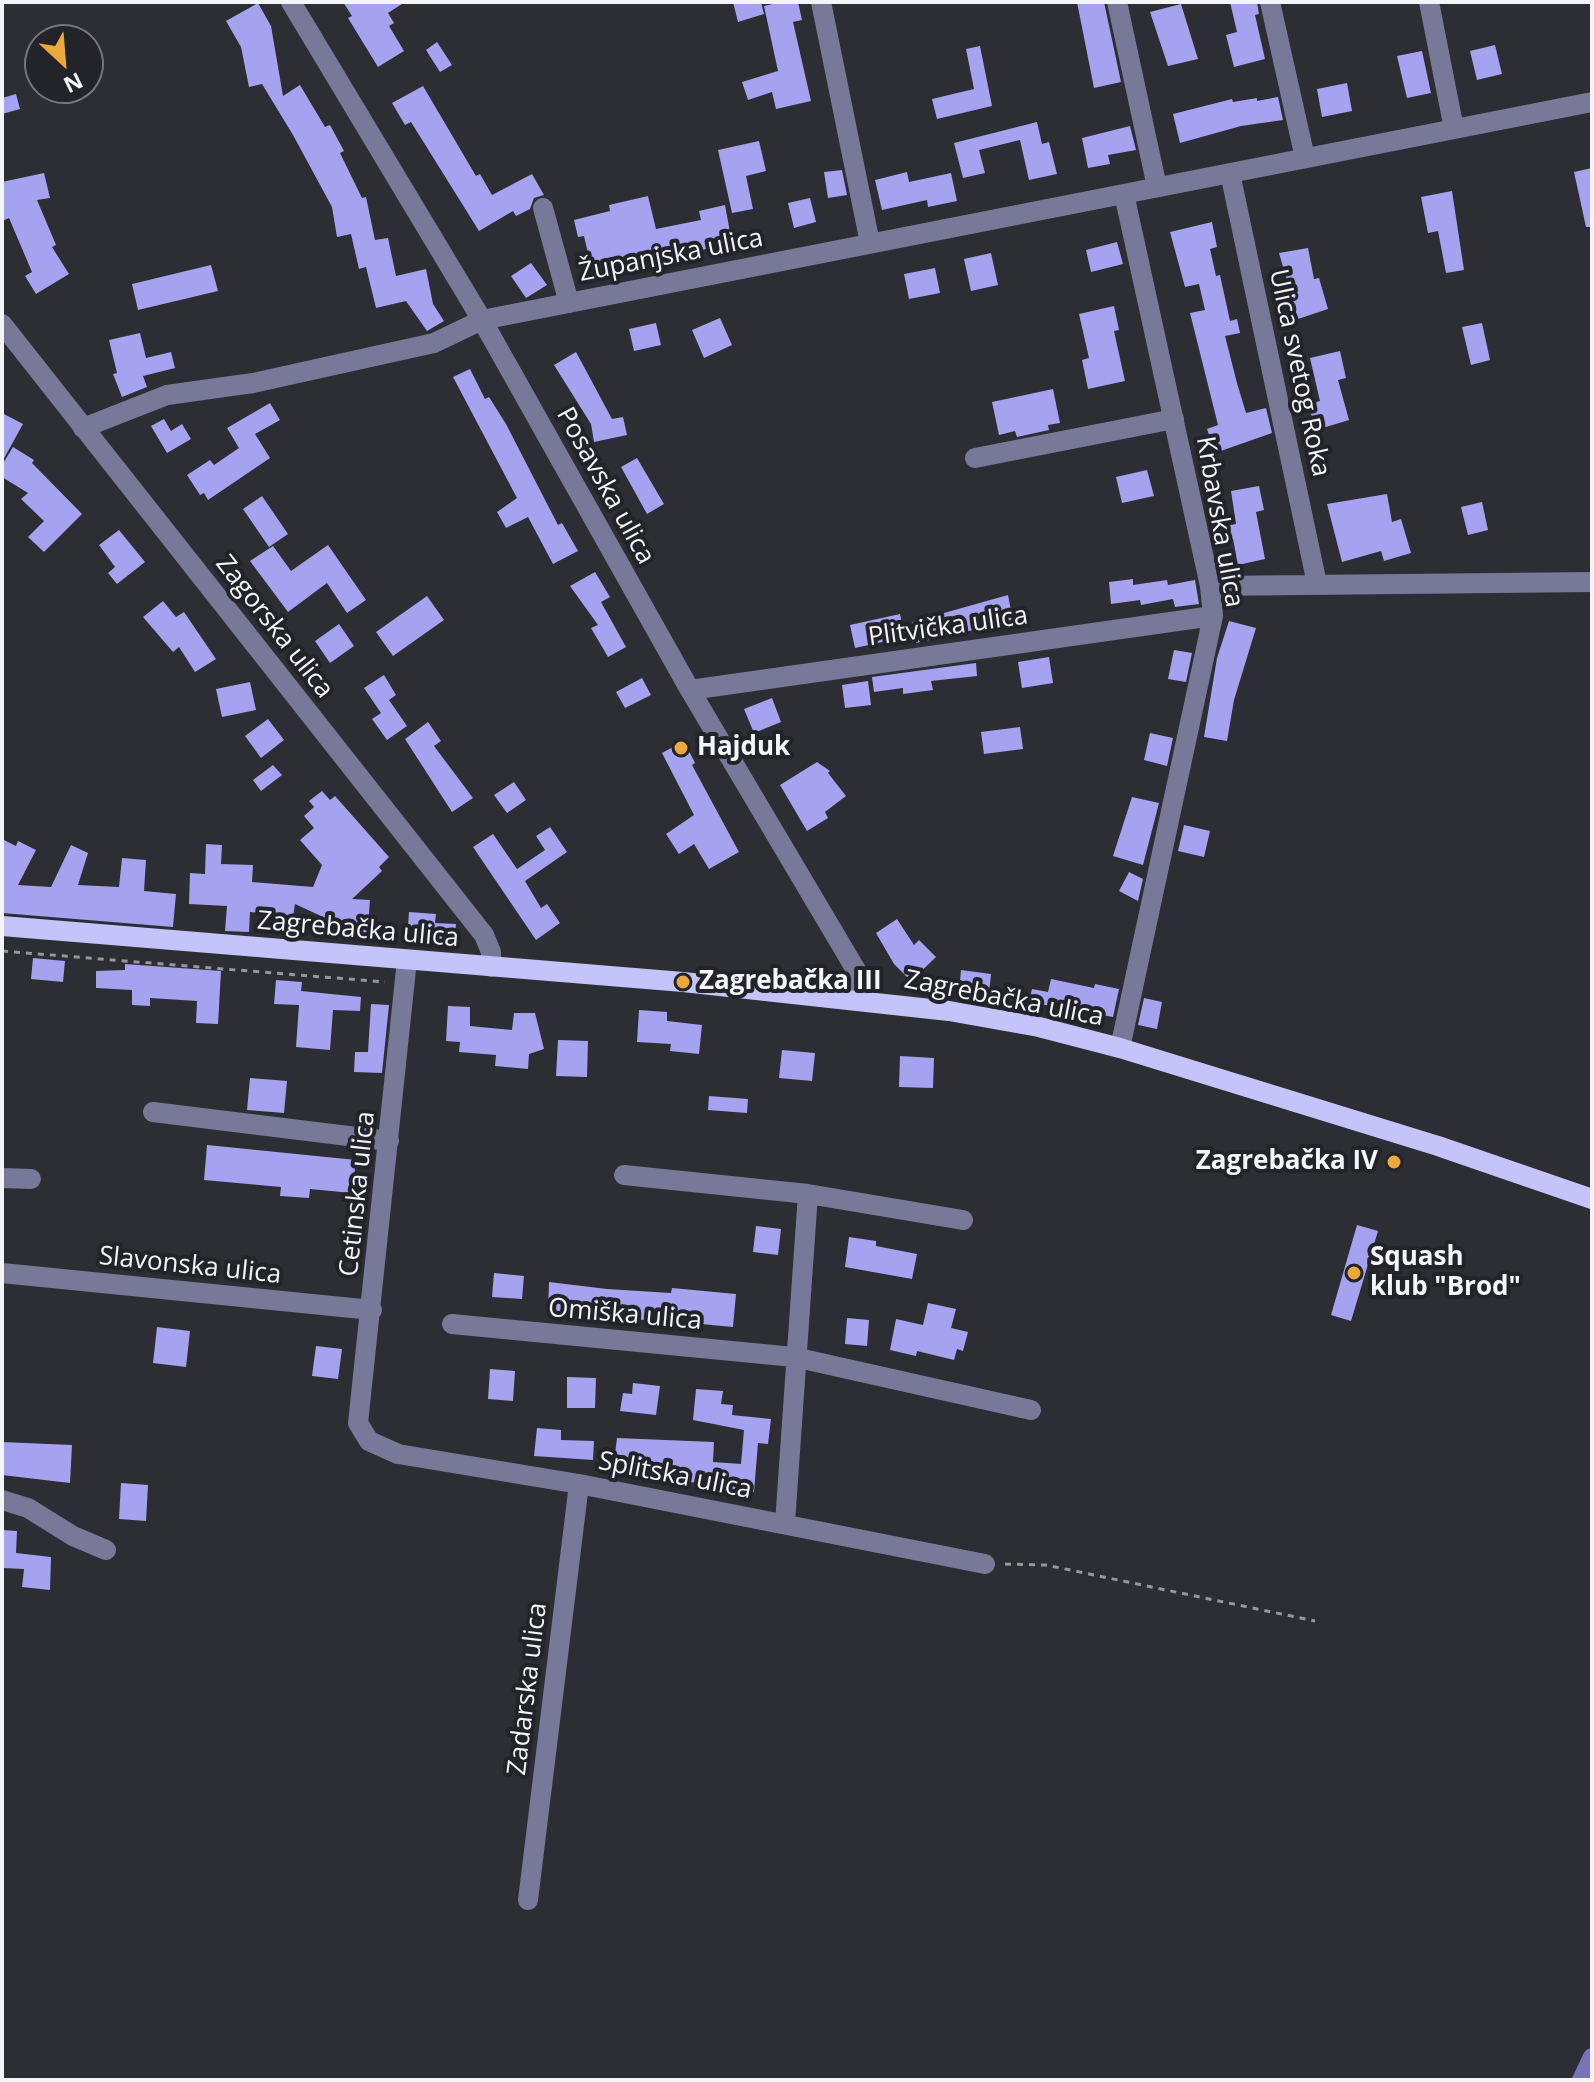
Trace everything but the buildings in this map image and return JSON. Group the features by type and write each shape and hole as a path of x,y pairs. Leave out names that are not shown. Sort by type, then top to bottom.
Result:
{"main road":[{"name":"Zagrebačka ulica","path":"2,926 860,1000 1039,1027 1120,1048 1438,1146 1592,1199"}],"street":[{"name":"Posavska ulica","path":"291,2 482,320 690,690 856,970 860,1000"},
{"path":"821,2 870,243"},
{"path":"1117,2 1157,187"},
{"path":"1270,2 1305,158"},
{"path":"1429,2 1454,129"},
{"name":"Županjska ulica","path":"83,428 167,395 253,383 434,343 482,320 1592,102"},
{"name":"Ulica svetog Roka","path":"1230,173 1317,584"},
{"name":"Krbavska ulica","path":"1120,1048 1213,616 1210,586 1124,194"},
{"path":"543,208 569,303"},
{"name":"Zagorska ulica","path":"2,324 484,935 491,952 491,967"},
{"path":"975,458 1174,419"},
{"path":"1210,586 1592,582"},
{"name":"Plitvička ulica","path":"690,690 1213,616"},
{"name":"Cetinska ulica","path":"361,1432 358,1423 407,960"},
{"path":"153,1112 389,1141"},
{"path":"624,1175 808,1194 963,1220"},
{"path":"2,1178 31,1179"},
{"path":"785,1523 794,1357 808,1194"},
{"name":"Slavonska ulica","path":"2,1273 372,1310"},
{"name":"Omiška ulica","path":"452,1324 794,1357 1031,1410"},
{"name":"Splitska ulica","path":"361,1432 380,1450 398,1454 579,1484 985,1564"},
{"name":"Zadarska ulica","path":"528,1900 579,1484"},
{"path":"2,1500 28,1508 73,1536 106,1550"}],"path":[{"path":"2,951 404,984"},
{"path":"985,1564 1046,1565 1315,1621"}],"waterway":[{"path":"1581,2080 1592,2057"}],"place":[{"name":"Hajduk","path":"681,748"},
{"name":"Zagrebačka III","path":"683,982"},
{"name":"Zagrebačka IV","path":"1394,1162"},
{"name":"Squash klub \"Brod\"","path":"1354,1273"}]}
